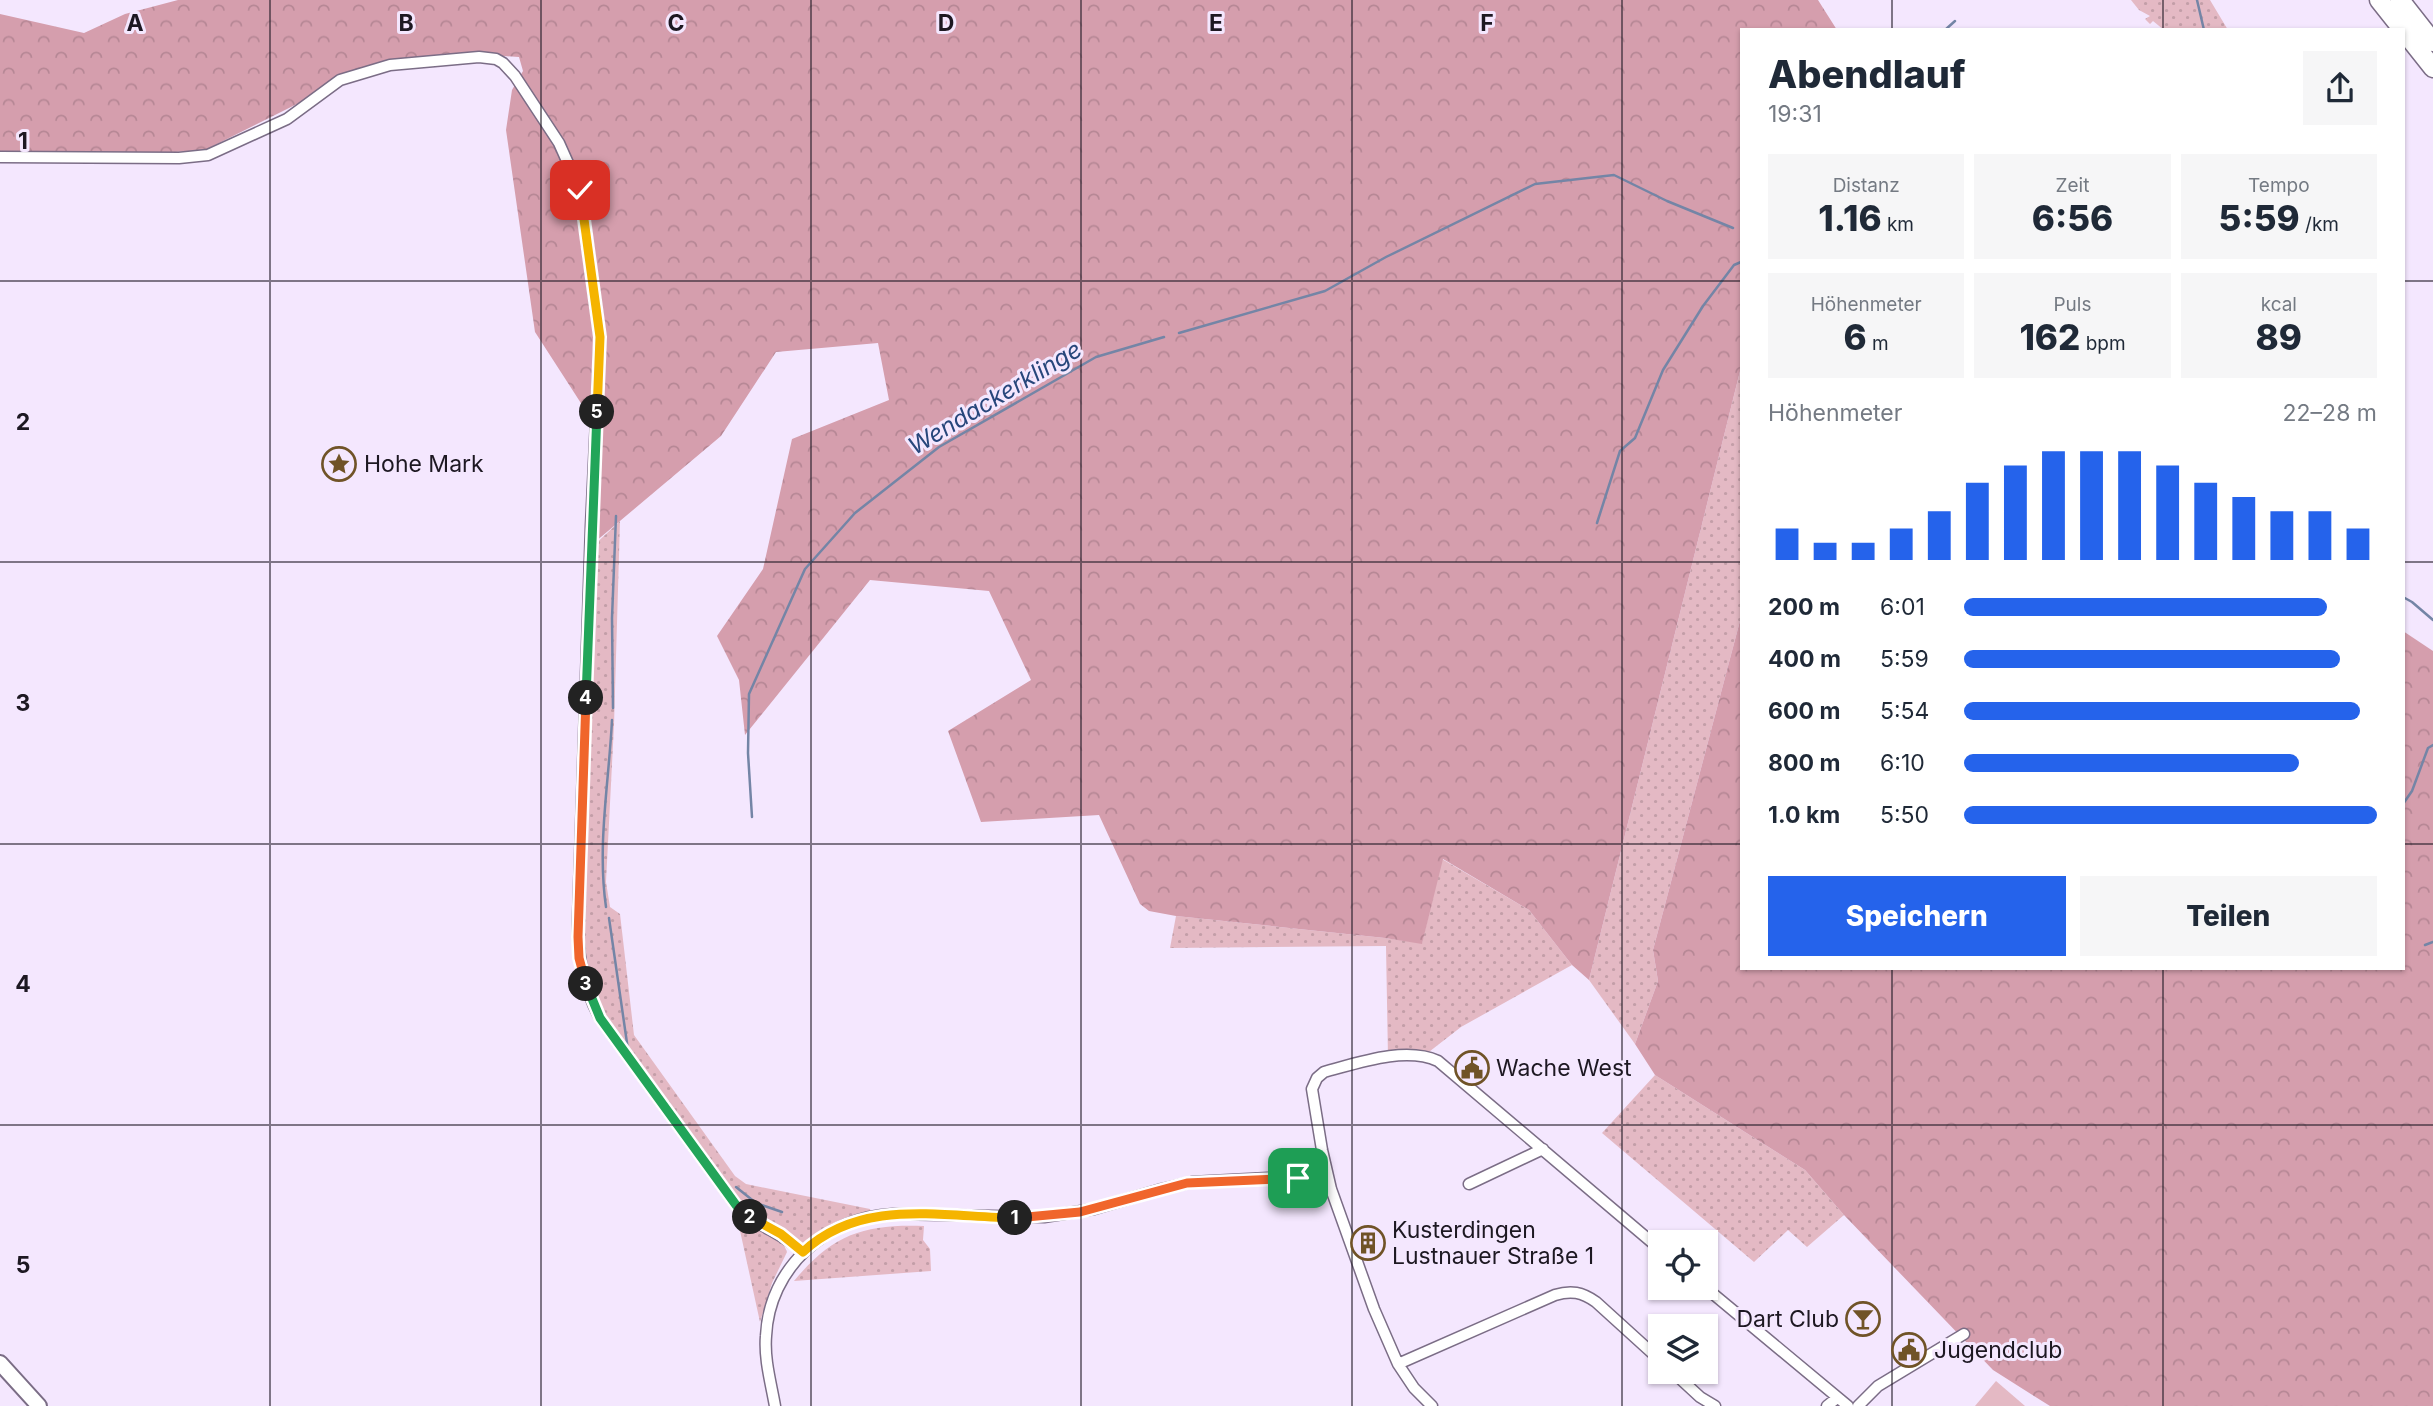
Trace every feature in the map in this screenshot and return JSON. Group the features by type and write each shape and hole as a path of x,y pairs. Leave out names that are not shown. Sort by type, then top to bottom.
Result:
{"highway":[{"path":"2379,0 2401,28"},
{"path":"2400,0 2433,41"},
{"path":"2405,33 2433,68"}],"street":[{"path":"0,157 179,158 208,155 287,119 340,80 390,65 496,59 515,76 559,143 580,190 600,337 578,920 582,970 600,1018 736,1205 748,1216 781,1234 803,1252"},
{"path":"1432,1406 1414,1388 1398,1364 1348,1238 1327,1175 1312,1089 1317,1078 1324,1072 1409,1054 1438,1060 1648,1239"},
{"path":"1469,1184 1543,1149"},
{"path":"775,1406 765,1339 769,1312 777,1289 803,1252 835,1228 881,1214 1044,1217 1094,1209 1187,1183 1327,1175"},
{"path":"1398,1364 1555,1296 1572,1292 1596,1302 1648,1348"},
{"path":"1718,1298 1848,1406"},
{"path":"1858,1406 1878,1386 1964,1334"},
{"path":"0,1363 39,1406"},
{"path":"1686,1384 1715,1406"},
{"path":"1827,1406 1837,1398"}],"shaded area":[{"path":"2131,0 2210,0 2227,28 2162,28 2153,21 2150,24 2145,19 2150,16 2139,10"},
{"path":"1740,371 1740,621 1653,950 1658,981 1635,1044 1589,980"},
{"path":"620,521 606,882 610,907 620,914 634,1035 735,1176 746,1184 870,1209 872,1216 803,1252 748,1216 600,1018 581,970 591,548"},
{"path":"1442,859 1529,910 1572,965 1461,1027 1425,1055 1388,1058 1386,946 1170,948 1176,916 1422,943"},
{"path":"1655,1075 1805,1170 1844,1215 1807,1247 1788,1230 1754,1262 1602,1133"},
{"path":"737,1217 779,1241 787,1252 772,1283 760,1322"},
{"path":"924,1226 923,1240 930,1249 931,1271 794,1281 822,1252 851,1235 884,1227"},
{"path":"1996,1381 2025,1406 1975,1406"}],"green space":[{"path":"178,0 1818,0 1836,28 1740,28 1740,371 1589,980 1572,965 1529,910 1443,859 1422,944 1149,911 1140,904 1099,815 981,822 948,731 1031,680 989,591 870,580 745,735 739,680 717,636 763,569 792,439 889,400 878,343 776,352 721,436 595,542 597,428 535,332 506,130 512,90 523,71 519,57 504,56 390,67 339,83 205,150 0,157 0,14 84,33 125,14"},
{"path":"1740,621 1740,970 2405,970 2405,632 2433,651 2433,1406 2050,1406 1993,1370 1844,1215 1805,1170 1655,1075 1635,1044 1658,981 1653,950"}],"waterway":[{"path":"2197,0 2204,28"},
{"name":"Wendackerklinge","path":"1947,28 1955,21"},
{"name":"Wendackerklinge","path":"1179,333 1325,291 1386,257 1535,184 1614,175 1667,201 1733,228"},
{"path":"1597,523 1620,451 1635,438 1663,370 1703,306 1734,265 1740,262"},
{"name":"Wendackerklinge","path":"752,817 748,753 749,694 805,569 855,513 939,447 1096,357 1164,337"},
{"path":"613,708 612,618 616,516"},
{"path":"2405,598 2433,620"},
{"path":"606,907 603,837 612,720"},
{"path":"2405,801 2412,791 2428,748 2433,745"},
{"path":"609,918 628,1050"},
{"path":"2425,945 2433,942"},
{"path":"674,1111 682,1122"},
{"path":"736,1187 756,1203 782,1212"}],"place":[{"name":"Hohe Mark","path":"339,464"},
{"name":"Wache West","path":"1472,1068"},
{"name":"Kusterdingen Lustnauer Straße 1","path":"1368,1243"},
{"name":"Dart Club","path":"1863,1319"},
{"name":"Jugendclub","path":"1909,1350"}],"route":[{"path":"580,190 598,318 600,353 591,526 578,948 584,981 592,1003 635,1069 741,1211 781,1234 803,1252 835,1228 881,1214 1044,1217 1094,1209 1187,1183 1298,1178"}]}
